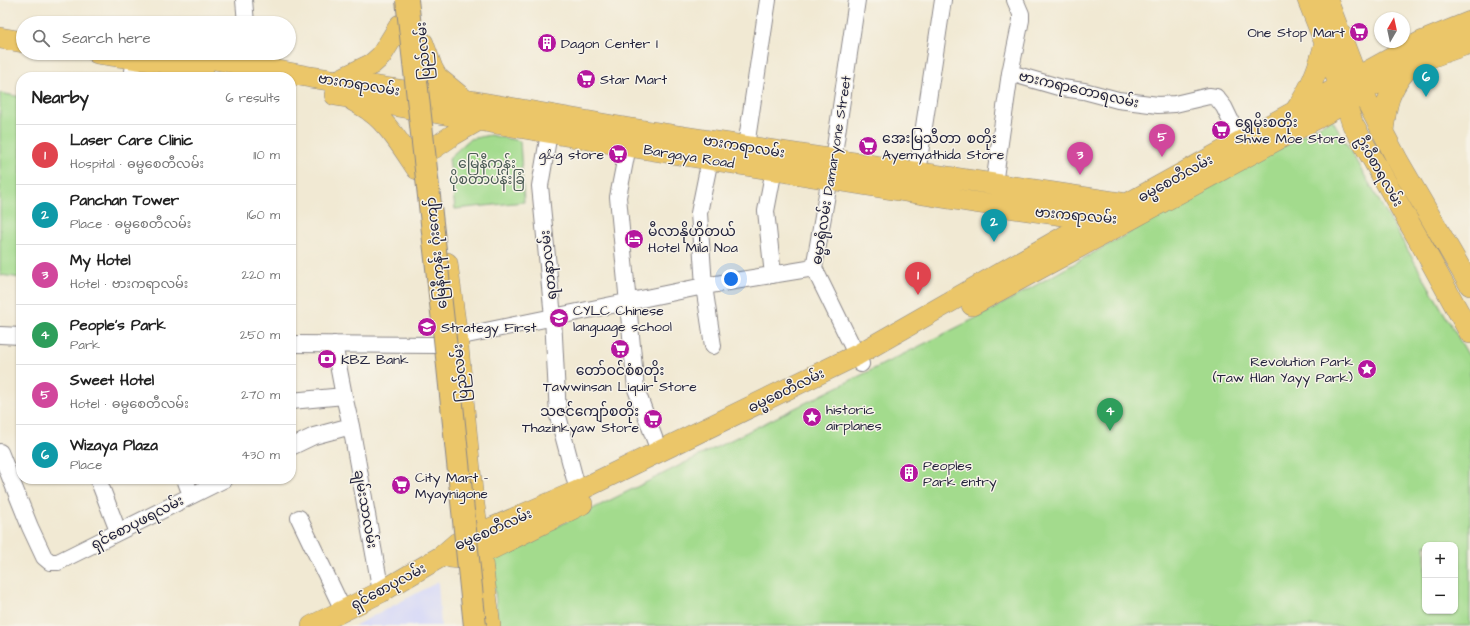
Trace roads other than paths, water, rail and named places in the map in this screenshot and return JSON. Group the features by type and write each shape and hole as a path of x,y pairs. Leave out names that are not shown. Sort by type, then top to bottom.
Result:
{"highway":[{"name":"မြေနီကုန်း ဂုံးကျော်","path":"407,0 475,626"}],"main road":[{"name":"ပြည်လမ်း","path":"397,0 400,25 418,101 434,148 457,337 472,491 490,626"},
{"name":"ပြည်လမ်း","path":"418,0 423,43 418,101 417,169 438,345 452,552 467,626"},
{"name":"ဦးဝီစာရလမ်း","path":"1308,0 1333,41 1351,90 1353,125 1470,333"},
{"name":"ဦးဝီစာရလမ်း","path":"1327,0 1333,41"},
{"path":"1383,131 1385,112 1403,61 1421,42 1470,22"},
{"path":"0,24 16,27"},
{"path":"400,25 381,56 342,88 377,117 417,169"},
{"path":"0,38 16,41"},
{"path":"1294,113 1305,98 1333,41 1370,56 1403,61 1446,51 1470,43"},
{"path":"423,43 432,68 438,77 465,100"},
{"name":"ဗားကရာလမ်း","path":"123,60 134,63 160,62 245,68"},
{"name":"ဗားကရာလမ်း","path":"212,60 264,72"},
{"name":"ဓမ္မစေတီလမ်း","path":"1128,212 1241,142 1294,113 1351,90 1403,61"},
{"name":"ဗားကရာလမ်း","path":"296,79 418,101 465,100 629,138 746,146 831,169 1022,209 1065,225 1128,212"},
{"name":"ဗားကရာလမ်း","path":"296,87 342,88"},
{"name":"ဦးဝီစာရလမ်း","path":"1351,90 1383,131 1429,216 1470,285"},
{"name":"ဓမ္မစေတီလမ်း","path":"452,552 480,544 649,470 735,430 1128,212 1316,118 1351,90"},
{"path":"418,101 479,120 549,133"},
{"path":"1316,118 1334,117 1353,125"},
{"path":"434,148 479,120"},
{"name":"Bargaya Road","path":"549,133 629,138 710,159 774,169 831,169"},
{"name":"ဗားကရာလမ်း","path":"831,169 917,173 994,184 1024,189 1128,212"},
{"name":"ဗားကရာလမ်း","path":"1022,209 1028,202 1028,197 1024,189"},
{"name":"ဓမ္မစေတီလမ်း","path":"480,544 578,491 659,451 859,360 1065,225"},
{"name":"ရှင်စောပုလမ်း","path":"312,626 381,592 452,552"}],"street":[{"path":"244,0 245,16"},
{"path":"746,146 768,0"},
{"name":"ဓမ္မာရုံလမ်း Damaryone Street","path":"857,0 814,268 859,360"},
{"path":"917,173 943,0"},
{"path":"994,184 1010,73 1021,20 1021,14 1015,0"},
{"name":"ဗားကရာတောရလမ်း","path":"1010,73 1062,88 1084,91 1118,100 1158,105 1175,104 1209,96 1216,97 1224,107 1241,142"},
{"name":"ရတနာလမ်း","path":"549,133 540,186 553,317 558,416 578,491"},
{"path":"629,138 618,197 636,389 659,451"},
{"path":"710,159 699,213 704,286 713,346"},
{"path":"774,169 766,211 774,275"},
{"path":"457,337 704,286 814,268"},
{"path":"0,335 16,336"},
{"path":"296,344 438,345"},
{"name":"ချမ်းသာလမ်း","path":"334,344 351,426 381,592"},
{"path":"296,401 344,396"},
{"path":"296,445 314,436 351,426"},
{"name":"ရှင်စောပုဖရလမ်း","path":"0,452 33,533 44,557 50,562 58,562 214,484"},
{"path":"100,484 118,531"},
{"path":"187,484 191,495"},
{"path":"299,518 343,610"}],"place":[{"name":"One Stop Mart","path":"1359,32"},
{"name":"Dagon Center I","path":"547,43"},
{"name":"Star Mart","path":"586,79"},
{"name":"Wizaya Plaza","path":"1426,97"},
{"name":"ရွှေမိုးစတိုး Shwe Moe Store","path":"1221,130"},
{"name":"အေးမြသီတာ စတိုး Ayemyathida Store","path":"868,146"},
{"name":"g&g store","path":"618,154"},
{"name":"Sweet Hotel","path":"1162,157"},
{"name":"My Hotel","path":"1080,175"},
{"name":"မီလာနိုဟိုတယ် Hotel Mila Noa","path":"634,239"},
{"name":"Panchan Tower","path":"994,242"},
{"name":"Laser Care Clinic","path":"918,295"},
{"name":"CYLC Chinese language school","path":"559,318"},
{"name":"Strategy First","path":"427,327"},
{"name":"တော်ဝင်စံစတိုး Tawwinsan Liquir Store","path":"620,349"},
{"name":"KBZ Bank","path":"327,359"},
{"name":"Revolution Park (Taw Hlan Yayy Park)","path":"1367,369"},
{"name":"historic airplanes","path":"812,417"},
{"name":"သဇင်ကျော်စတိုး Thazinkyaw Store","path":"653,419"},
{"name":"People's Park","path":"1110,431"},
{"name":"Peoples Park entry","path":"909,473"},
{"name":"City Mart - Myaynigone","path":"401,485"}],"park label":[{"name":"မြေနီကုန်း ပိုစတာပန်းခြံ","path":"487,172"}]}
